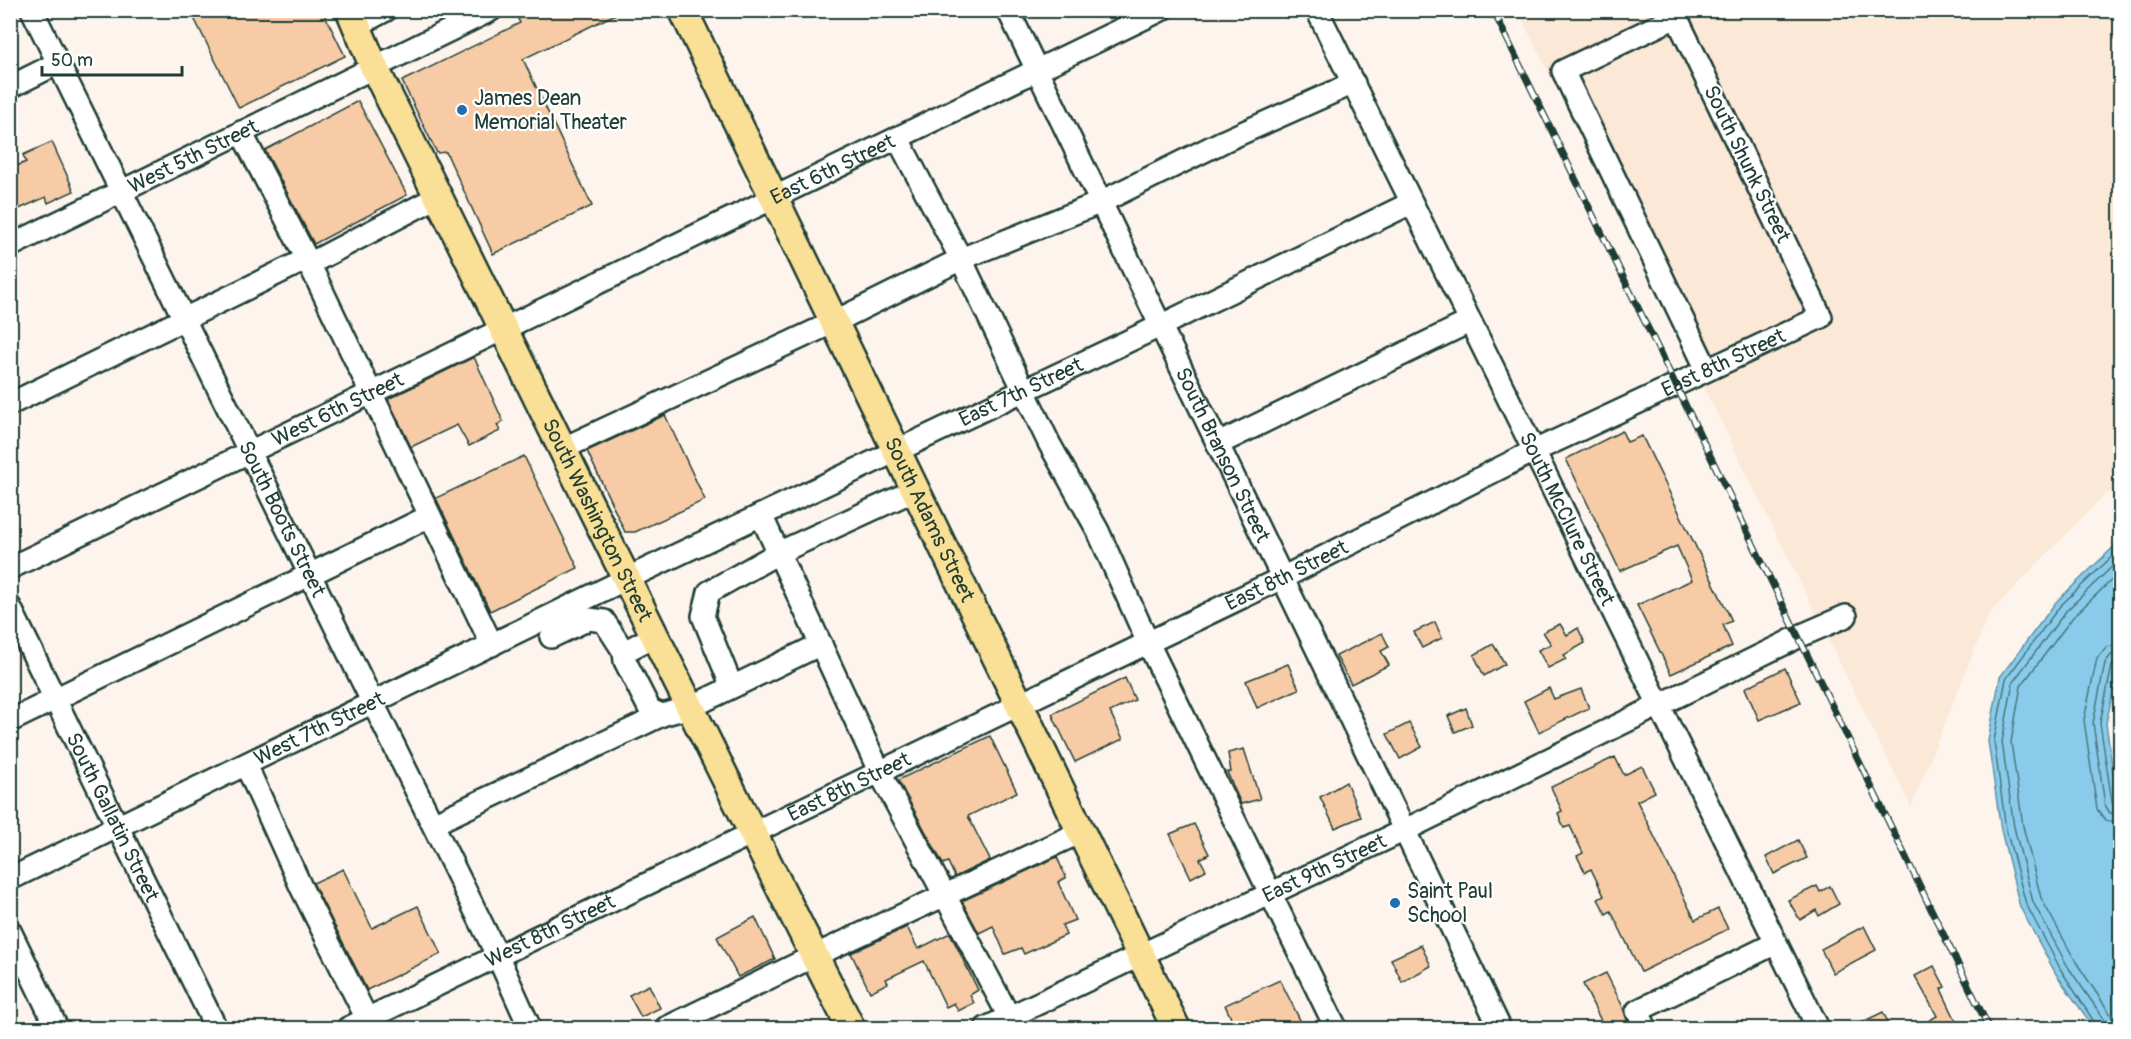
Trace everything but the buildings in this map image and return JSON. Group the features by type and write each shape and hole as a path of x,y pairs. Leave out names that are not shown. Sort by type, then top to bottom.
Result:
{"main road":[{"name":"South Adams Street","path":"683,10 1176,1029"},
{"name":"South Washington Street","path":"353,18 374,67 564,448 752,834 851,1029"}],"street":[{"name":"South Boots Street","path":"32,10 498,957 530,1029"},
{"path":"353,18 386,10"},
{"name":"West 5th Street","path":"10,246 491,10"},
{"name":"South Branson Street","path":"1008,10 1099,203 1218,444 1500,1029"},
{"name":"East 6th Street","path":"504,327 1037,72 1161,10"},
{"name":"South McClure Street","path":"1317,10 1532,452 1660,704 1818,1029"},
{"path":"1675,14 1563,71 1707,370"},
{"name":"South Shunk Street","path":"1675,14 1821,317"},
{"path":"10,87 58,63"},
{"path":"564,448 834,322 961,259 1099,203 1224,141 1354,83"},
{"path":"241,132 308,261 492,645"},
{"path":"898,139 961,259 1048,443 1098,531 1148,643 1336,1029"},
{"path":"10,404 439,196"},
{"name":"East 7th Street","path":"628,579 1160,326 1411,203"},
{"name":"East 8th Street","path":"752,834 1282,578 1532,452 1821,317"},
{"path":"1218,444 1469,322"},
{"name":"West 6th Street","path":"10,568 504,327"},
{"path":"732,687 703,616 709,592 778,553 915,490"},
{"path":"761,515 880,773 943,896 1013,1023"},
{"path":"10,721 430,516"},
{"name":"West 7th Street","path":"10,879 628,579"},
{"name":"South Gallatin Street","path":"10,607 216,1029"},
{"name":"East 9th Street","path":"986,1029 1013,1023 1141,955 1846,616"},
{"path":"551,637 589,618 604,621 624,652 625,661 650,710 662,715"},
{"path":"624,652 656,635"},
{"path":"433,824 662,715 691,707 821,644"},
{"path":"246,765 301,887 367,1019"},
{"path":"666,1029 814,956 1081,832"},
{"name":"West 8th Street","path":"348,1029 752,834"},
{"path":"10,931 57,1029"},
{"path":"1646,1029 1637,1011 1776,943"}],"shaded area":[{"path":"1518,11 2120,11 2120,488 2104,495 1989,614 1911,807"}],"water":[{"path":"2120,541 2120,661 2106,723 2120,822 2120,1028 2094,1028 2056,974 2020,907 2001,830 1988,741 2000,677 2056,602"}],"railway":[{"path":"1493,10 1989,1028"}],"place":[{"name":"James Dean Memorial Theater","path":"462,110"},
{"name":"Saint Paul School","path":"1395,903"}]}
